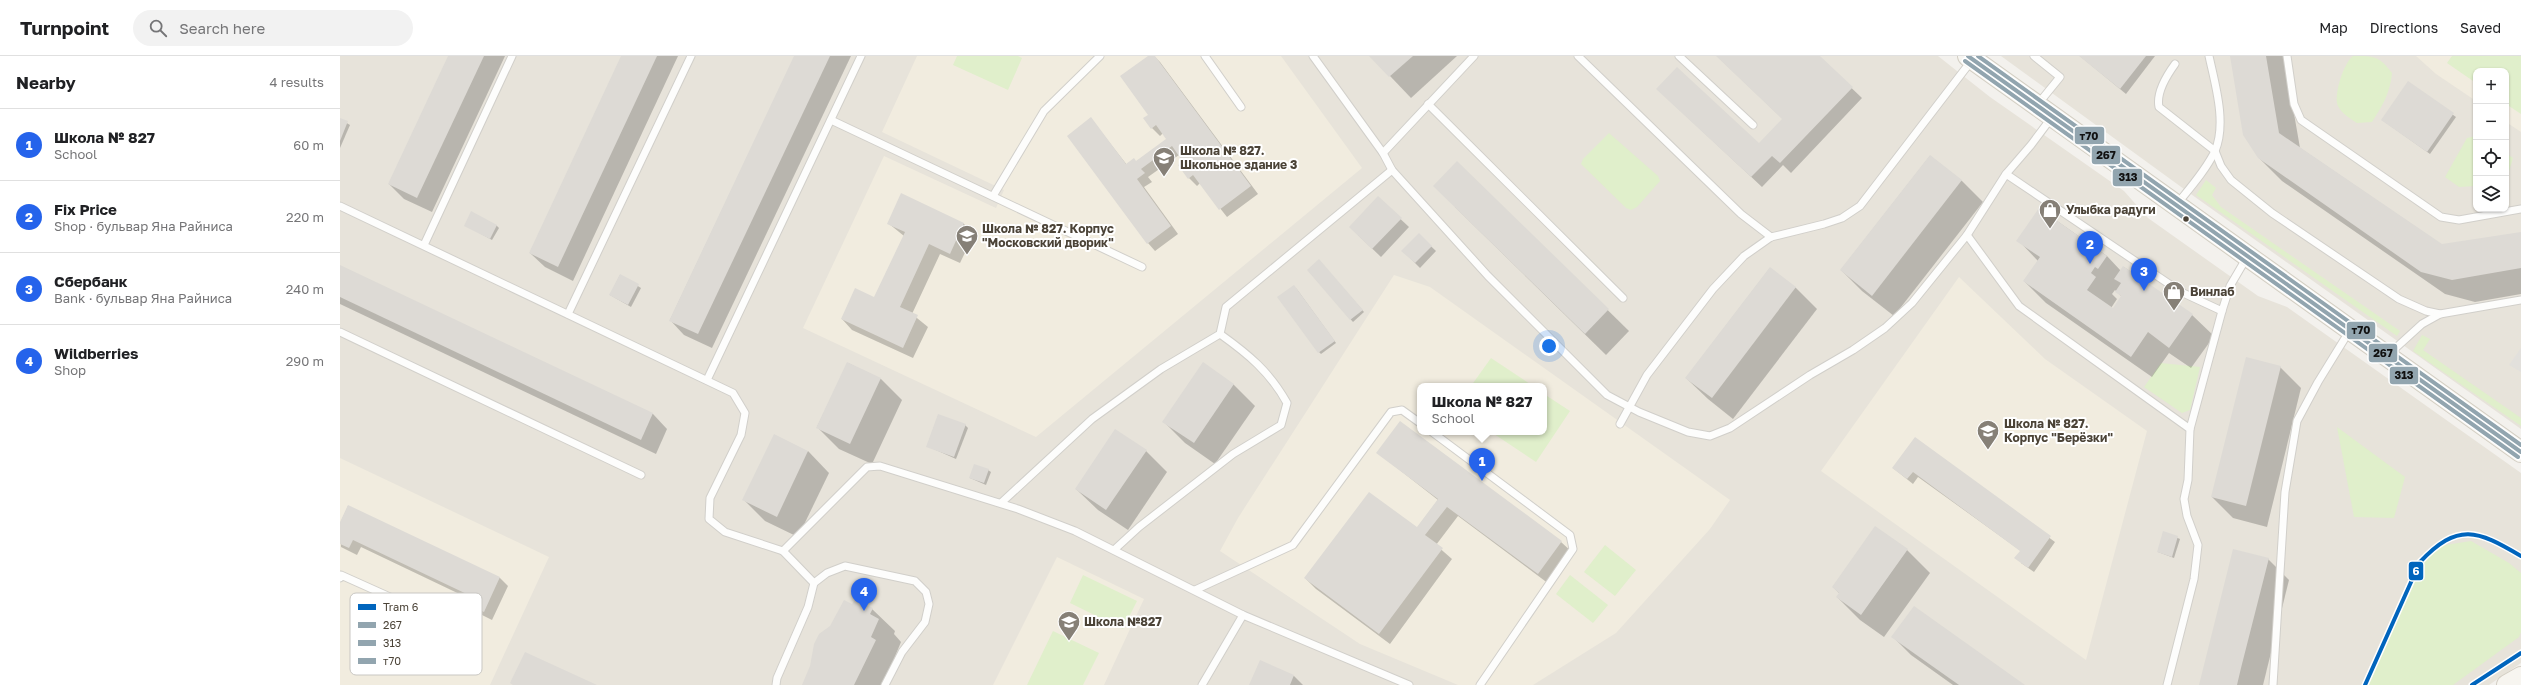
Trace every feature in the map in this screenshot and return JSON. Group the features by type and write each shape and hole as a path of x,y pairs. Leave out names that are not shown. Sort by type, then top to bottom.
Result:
{"main road":[{"path":"1970,58 2521,452"},
{"path":"2507,685 2521,677"}],"lane":[{"path":"424,246 512,56"},
{"path":"568,314 691,56"},
{"path":"707,380 861,56"},
{"path":"993,196 1044,111 1100,56"},
{"path":"1204,56 1241,107"},
{"path":"1313,56 1383,153 1392,170 1488,276 1607,395 1629,407 1688,432 1710,436 1730,428 1885,328 1925,289 1967,235 2006,174 2032,145 2044,111 2060,77 2034,56"},
{"path":"1383,153 1474,56"},
{"path":"1578,56 1741,214 1771,237"},
{"path":"1679,56 1753,125"},
{"path":"2176,206 2215,150 2220,130 2215,85 2209,56"},
{"path":"2287,56 2294,104 2301,120 2441,217 2459,220 2521,209"},
{"path":"1620,424 1646,375 1713,290 1744,256 1771,237 1795,229 1824,224 1842,218 1860,206 1970,58"},
{"path":"2175,64 2160,93 2158,100 2159,107 2215,150 2221,166 2231,180 2272,213 2399,298 2426,311 2440,314"},
{"path":"1428,104 1623,298"},
{"path":"830,120 1142,267"},
{"path":"1001,503 1092,419 1161,369 1220,334 1226,306 1392,170"},
{"path":"2006,174 2181,292 2222,311"},
{"path":"340,206 733,393 745,413 741,435 710,498 710,519 725,532 783,551 814,583"},
{"path":"1967,235 2019,306 2190,429"},
{"path":"2167,685 2194,579 2198,545 2187,516 2184,499 2188,480 2190,429 2230,286 2247,256"},
{"path":"2387,357 2422,324 2440,314 2521,300"},
{"path":"2273,685 2285,492 2296,421 2350,330"},
{"path":"340,332 641,475"},
{"path":"1114,550 1139,527 1233,454 1281,425 1287,403 1276,382 1252,357 1220,334"},
{"path":"1195,590 1293,545 1391,412 1402,410 1417,421"},
{"path":"1436,435 1570,534 1573,549 1480,685"},
{"path":"783,551 867,467 880,466 1001,503 1069,529 1243,614 1409,685"},
{"path":"776,685 777,678 808,608 814,583 827,573 845,566 915,581 926,592 929,604 925,622 902,652 885,685"},
{"path":"340,578 341,575 381,593"},
{"path":"1202,685 1243,614"}],"shaded area":[{"path":"340,56 1938,56 1990,97 2124,191 2148,218 2258,296 2287,307 2521,473 2521,663 2489,685 340,685"},
{"path":"917,56 1281,56 1362,168 1036,437 803,328 884,156 996,208 1004,190 882,132"},
{"path":"2001,56 2521,56 2521,429 2195,197"},
{"path":"2416,56 2521,56 2521,132 2509,124 2509,68 2473,68 2473,99 2436,74"},
{"path":"1394,275 1430,287 1730,500 1710,529 1616,633 1533,685 1458,685 1360,644 1220,551 1238,518"},
{"name":"Школа № 827. Корпус \"Берёзки\"","path":"1959,277 2045,359 2147,431 2086,660 1821,471"},
{"path":"2521,348 2521,372 2509,365"},
{"path":"340,458 549,557 490,685 340,685"},
{"name":"Школа №827","path":"1057,557 1144,599 1104,685 993,685"}],"green space":[{"path":"957,56 1018,56 1022,58 1008,90 953,65"},
{"path":"2353,56 2367,56 2376,58 2384,63 2392,73 2390,87 2372,122 2357,123 2349,118 2339,109 2338,106 2337,95 2340,80 2346,65"},
{"path":"2452,56 2521,56 2521,114 2509,106 2509,68 2473,68 2473,81 2447,63"},
{"path":"1609,133 1658,176 1660,181 1637,207 1631,210 1626,208 1581,164 1583,159"},
{"path":"2473,137 2473,186 2459,187 2445,177 2467,138"},
{"path":"2509,155 2513,158 2509,171"},
{"path":"2206,180 2216,188 2212,195 2221,207 2400,331 2397,336 2196,195"},
{"path":"2422,335 2430,339 2423,350 2521,418 2521,426 2413,351"},
{"path":"1491,358 1528,383 1473,383"},
{"path":"2161,363 2200,367 2190,410 2182,413 2144,387"},
{"path":"1547,396 1570,411 1536,462 1496,435 1547,435"},
{"path":"2337,427 2405,477 2394,518 2354,517"},
{"path":"2471,541 2509,563 2521,573 2521,632 2519,637 2453,685 2367,685 2418,566 2439,546"},
{"path":"1605,545 1636,570 1615,596 1584,572"},
{"path":"1083,575 1137,601 1123,629 1070,603"},
{"path":"1570,575 1608,605 1593,623 1556,594"},
{"path":"1053,631 1099,653 1083,685 1027,685"}],"building":[{"path":"448,56 484,56 417,198 388,184"},
{"path":"621,56 657,56 558,267 529,253"},
{"path":"794,56 830,56 698,334 669,321"},
{"path":"1148,56 1155,56 1251,186 1219,210 1193,175 1188,179 1178,165 1183,162 1172,146 1141,169 1145,173 1137,179 1171,226 1147,244 1067,136 1091,117 1126,164 1134,158 1136,161 1166,139 1156,125 1151,129 1143,118 1148,115 1120,76"},
{"path":"1369,56 1413,56 1389,77"},
{"path":"1716,56 1820,56 1853,87 1780,163 1772,156 1751,177 1656,89 1677,67 1759,143 1782,119"},
{"path":"2079,56 2146,56 2120,89"},
{"path":"2230,56 2266,56 2279,133 2442,244 2521,232 2521,268 2452,280 2421,272 2258,158 2243,135"},
{"path":"2408,81 2454,113 2427,152 2381,120"},
{"path":"340,118 348,121 340,141"},
{"path":"1930,155 1962,180 1872,296 1840,270"},
{"path":"1457,161 1609,309 1585,334 1433,186"},
{"path":"901,193 964,223 950,254 929,244 900,307 918,315 903,348 841,319 855,288 874,297 905,232 887,224"},
{"path":"1378,196 1402,218 1372,249 1349,227"},
{"path":"2039,208 2107,256 2098,269 2095,267 2091,273 2096,277 2087,290 2113,308 2121,296 2115,292 2121,283 2114,279 2123,266 2193,314 2169,348 2148,332 2131,357 2023,281 2040,257 2016,241"},
{"path":"471,211 497,225 490,239 464,226"},
{"path":"1419,233 1432,246 1415,263 1401,251"},
{"path":"1319,259 1363,310 1350,320 1307,270"},
{"path":"340,265 653,413 641,440 340,297"},
{"path":"1770,267 1796,287 1712,398 1685,378"},
{"path":"620,274 639,284 628,305 609,295"},
{"path":"1294,285 1335,341 1318,353 1277,297"},
{"path":"2246,357 2281,366 2246,506 2211,497"},
{"path":"847,362 881,378 850,444 816,428"},
{"path":"1203,362 1234,384 1194,443 1162,422"},
{"path":"938,414 966,424 954,457 926,447"},
{"path":"1400,421 1562,541 1538,574 1447,507 1425,535 1443,548 1379,634 1304,578 1369,492 1417,527 1438,499 1376,453"},
{"path":"1115,429 1147,450 1106,510 1075,489"},
{"path":"774,434 808,451 777,517 742,500"},
{"path":"1915,437 2051,536 2028,568 2014,558 2020,551 1913,472 1907,479 1892,468"},
{"path":"974,464 989,469 984,483 969,478"},
{"path":"348,505 500,577 484,612 482,611 482,593 465,593 353,540 349,548 340,544 340,522"},
{"path":"1875,526 1908,549 1861,615 1836,597 1839,593 1832,587"},
{"path":"2163,531 2178,536 2172,557 2157,552"},
{"path":"2233,549 2269,558 2237,685 2199,685"},
{"path":"844,600 852,604 855,600 873,608 870,614 879,619 871,637 876,640 854,685 802,685 810,666 814,644 819,634 830,626"},
{"path":"1914,606 2025,685 1959,685 1891,637"},
{"path":"525,652 597,685 513,685 510,683"},
{"path":"1260,660 1294,675 1290,685 1249,685"}],"tram line":[{"name":"6","path":"2365,685 2420,562 2433,549 2457,536 2468,534 2492,540 2521,556"},
{"name":"6","path":"2472,685 2521,653"}],"transit line":[{"name":"267","path":"1968,56 2521,452"},
{"name":"т70","path":"1978,56 2521,445"},
{"name":"313","path":"1965,61 2518,457"}],"place":[{"name":"Школа № 827. Школьное здание 3","path":"1164,178"},
{"name":"Улыбка радуги","path":"2050,230"},
{"name":"Школа № 827. Корпус \"Московский дворик\"","path":"967,256"},
{"name":"Fix Price","path":"2090,264"},
{"name":"Сбербанк","path":"2144,291"},
{"name":"Винлаб","path":"2174,312"},
{"name":"Школа № 827. Корпус \"Берёзки\"","path":"1988,450"},
{"name":"Школа № 827","path":"1482,481"},
{"name":"Wildberries","path":"864,611"},
{"name":"Школа №827","path":"1069,642"}]}
